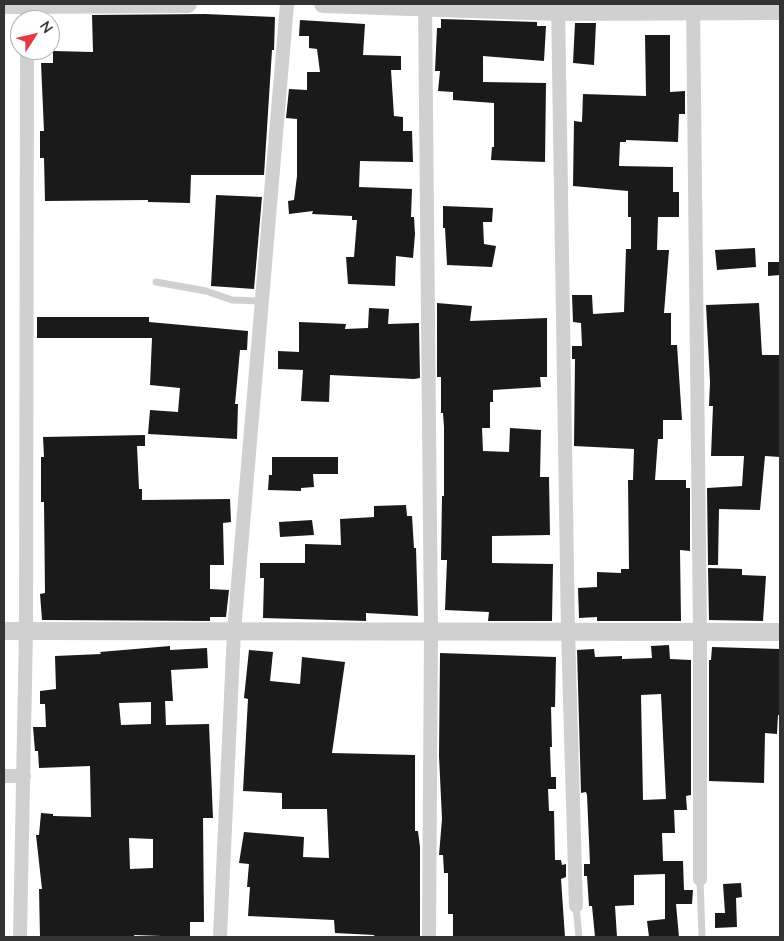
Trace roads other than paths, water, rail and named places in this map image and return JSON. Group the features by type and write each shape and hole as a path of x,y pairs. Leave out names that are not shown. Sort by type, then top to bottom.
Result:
{"street":[{"path":"4,5 27,10 188,4"},
{"path":"220,937 234,632 287,4"},
{"path":"323,4 694,8 780,11"},
{"path":"425,5 431,632 429,937"},
{"path":"558,8 568,632 576,906"},
{"path":"694,8 700,632 700,879"},
{"path":"20,937 26,631 27,60"},
{"path":"4,631 780,632"},
{"path":"4,776 24,776"}],"lane":[{"path":"156,282 206,291 232,300 262,301"},
{"path":"700,879 702,937"},
{"path":"576,906 579,937"}]}
